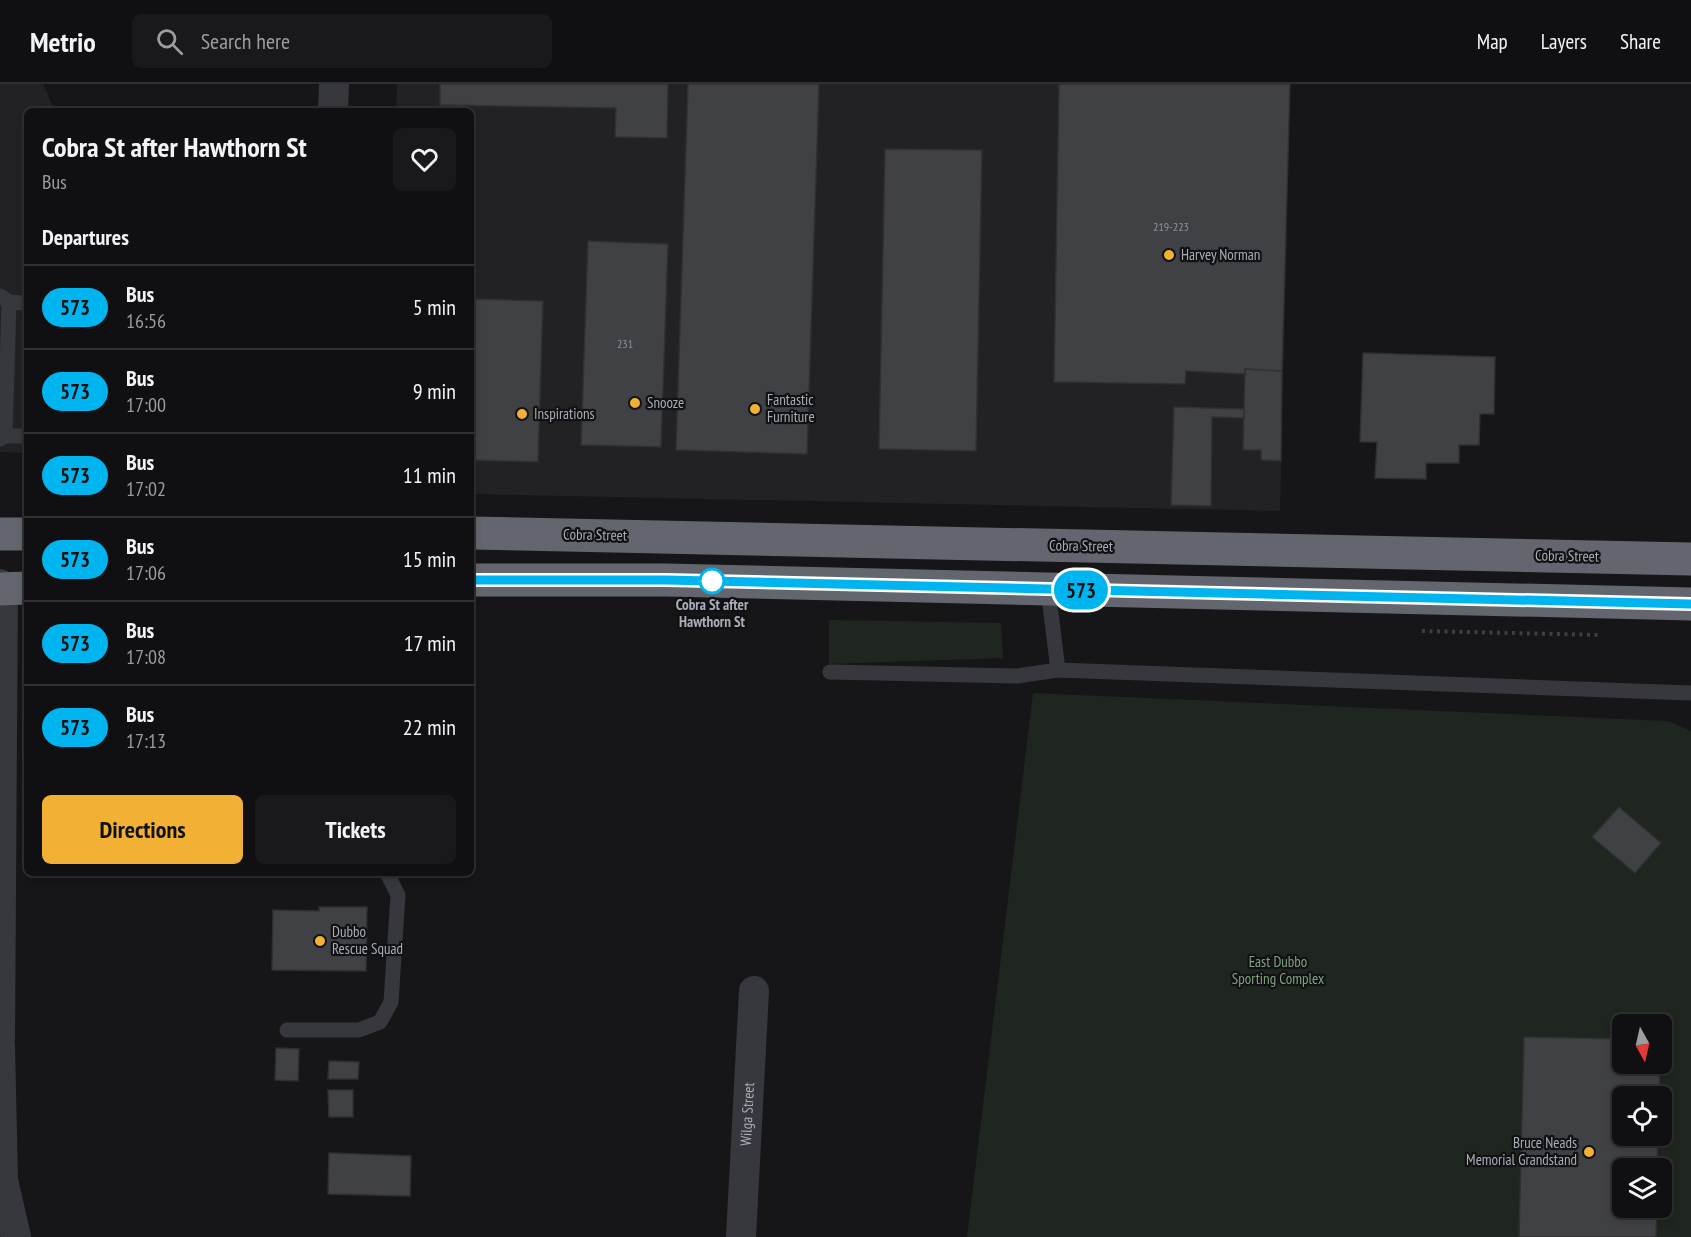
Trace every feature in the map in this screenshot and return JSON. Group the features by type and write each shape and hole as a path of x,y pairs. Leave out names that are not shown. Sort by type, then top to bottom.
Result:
{"highway":[{"name":"Cobra Street","path":"474,533 1691,559"},
{"path":"0,534 24,534"},
{"path":"474,579 666,580 1691,604"}],"street":[{"path":"333,108 334,84"},
{"path":"0,1038 8,588"},
{"name":"Wilga Street","path":"741,1237 754,991"},
{"path":"0,1046 3,1180 16,1237"}],"lane":[{"path":"24,302 5,299 2,437 24,436"},
{"path":"1048,589 1058,670"},
{"path":"830,672 1016,676 1058,670 1691,693"},
{"path":"287,1030 359,1030 380,1022 391,1002 398,895 388,876"}],"shaded area":[{"path":"0,84 43,84 53,107 56,108 24,108 24,453 0,452"},
{"path":"397,84 1290,84 1280,511 474,494 474,108 396,108"}],"green space":[{"path":"829,620 1001,623 1003,658 829,664"},
{"name":"East Dubbo Sporting Complex","path":"1033,693 1668,721 1691,731 1691,1237 967,1237"}],"building":[{"path":"440,84 668,84 667,138 615,137 616,108 440,105"},
{"path":"688,84 819,84 807,454 676,450"},
{"path":"1059,84 1290,84 1282,371 1245,369 1245,374 1186,371 1185,384 1054,382"},
{"path":"885,149 982,150 976,451 879,449"},
{"path":"588,241 668,244 661,447 581,445"},
{"path":"474,299 543,301 538,462 474,460"},
{"path":"1363,353 1495,357 1494,414 1480,414 1479,445 1459,445 1459,463 1426,463 1426,479 1375,478 1377,442 1360,442"},
{"path":"1245,369 1282,371 1281,461 1261,460 1261,450 1243,450"},
{"path":"1174,407 1244,409 1244,418 1212,417 1211,506 1171,505"},
{"path":"1619,807 1661,843 1635,873 1592,837"},
{"name":"Dubbo Rescue Squad","path":"319,907 367,907 366,971 272,970 273,910 319,911"},
{"name":"Bruce Neads Memorial Grandstand","path":"1524,1037 1612,1039 1612,1074 1660,1074 1659,1086 1612,1086 1612,1146 1658,1146 1657,1158 1612,1158 1612,1218 1657,1218 1656,1237 1519,1237"},
{"path":"276,1048 299,1049 298,1081 275,1080"},
{"path":"329,1061 359,1062 358,1079 328,1079"},
{"path":"328,1090 353,1090 353,1117 329,1117"},
{"path":"329,1153 411,1156 410,1196 328,1194"}],"bus line":[{"name":"573","path":"474,580 666,580 1691,604"}],"place":[{"name":"Harvey Norman","path":"1169,255"},
{"name":"Snooze","path":"635,403"},
{"name":"Fantastic Furniture","path":"755,409"},
{"name":"Inspirations","path":"522,414"},
{"name":"Cobra St after Hawthorn St","path":"712,581"},
{"name":"Dubbo Rescue Squad","path":"320,941"},
{"name":"Bruce Neads Memorial Grandstand","path":"1589,1152"}]}
